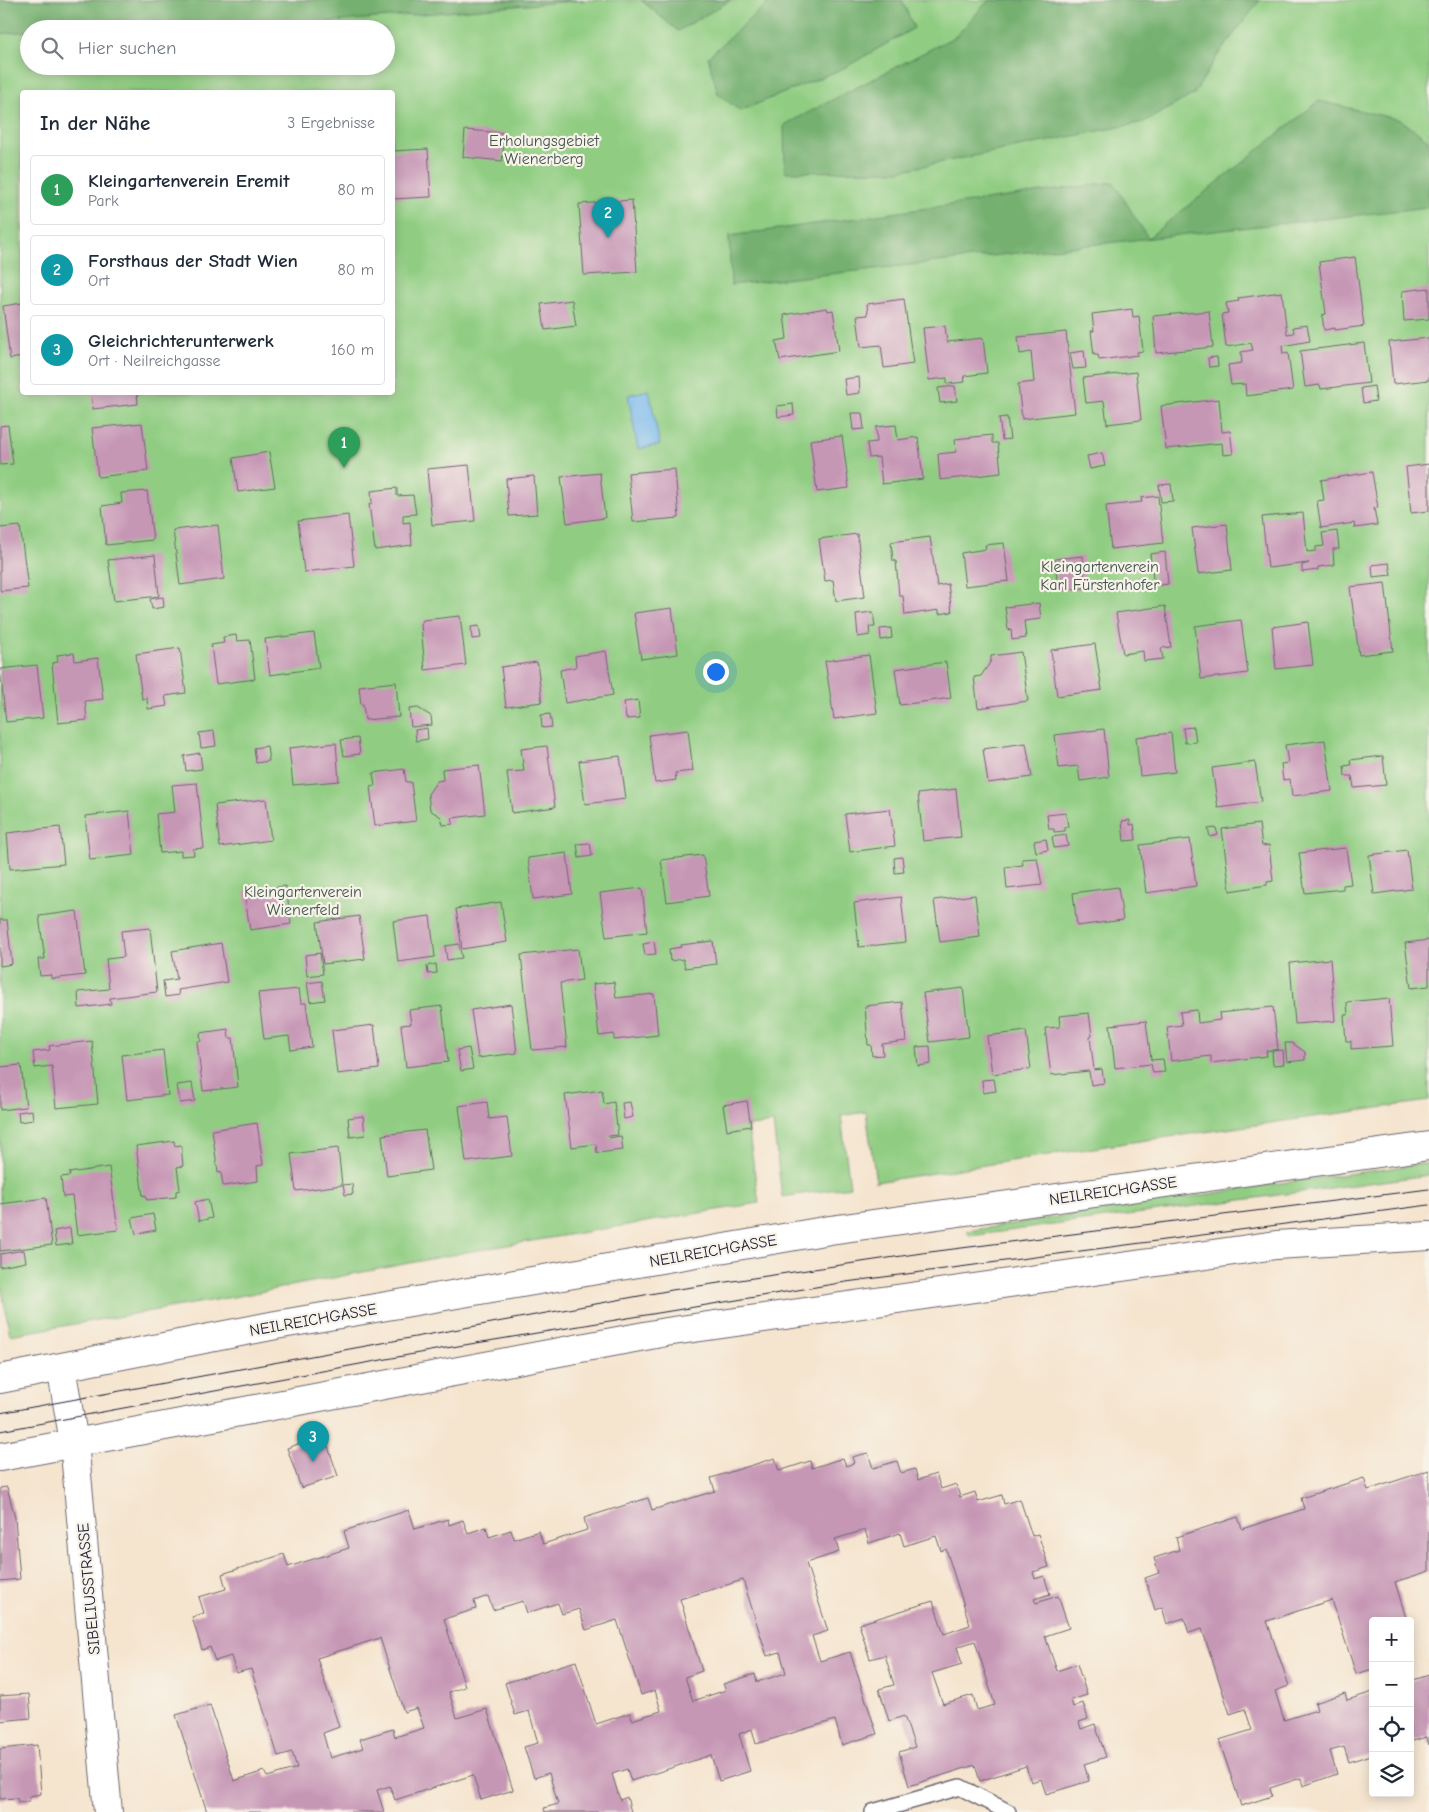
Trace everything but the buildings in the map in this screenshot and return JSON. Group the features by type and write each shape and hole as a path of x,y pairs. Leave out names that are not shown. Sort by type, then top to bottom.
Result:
{"street":[{"name":"NEILREICHGASSE","path":"0,1379 276,1325 830,1230 1429,1146"},
{"path":"0,1457 666,1332 1276,1245 1429,1236"},
{"name":"SIBELIUSSTRASSE","path":"61,1367 74,1442 108,1812"}],"lane":[{"path":"873,1812 960,1787 1008,1812"}],"green space":[{"path":"0,0 1429,0 1429,1101 1125,1143 876,1182 866,1112 841,1116 850,1187 782,1197 773,1123 751,1126 748,1127 759,1203 472,1251 239,1296 10,1335 0,1279"},
{"path":"0,0 584,0 354,20 20,20 20,32 0,34"},
{"path":"641,0 731,0 678,31"},
{"path":"771,0 902,0 914,28 844,68 740,111 718,94 708,57"},
{"path":"989,0 1260,0 1218,55 1194,94 1144,122 898,171 785,172 784,125 956,36"},
{"path":"1319,101 1401,120 1429,141 1429,207 731,285 729,236 1113,182 1148,238"},
{"path":"1429,1163 1429,1175 970,1236 967,1231 1287,1182"}],"water":[{"path":"649,390 660,445 638,449 628,395"}],"tram line":[{"path":"0,1413 672,1290 922,1253 1429,1189"},
{"path":"0,1431 446,1348 846,1282 1429,1205"}],"place":[{"name":"Forsthaus der Stadt Wien","path":"608,238"},
{"name":"Kleingartenverein Eremit","path":"344,468"},
{"name":"Gleichrichterunterwerk","path":"313,1462"}],"park label":[{"name":"Erholungsgebiet Wienerberg","path":"544,149"},
{"name":"Kleingartenverein Karl Fürstenhofer","path":"1100,575"},
{"name":"Kleingartenverein Wienerfeld","path":"303,900"}]}
